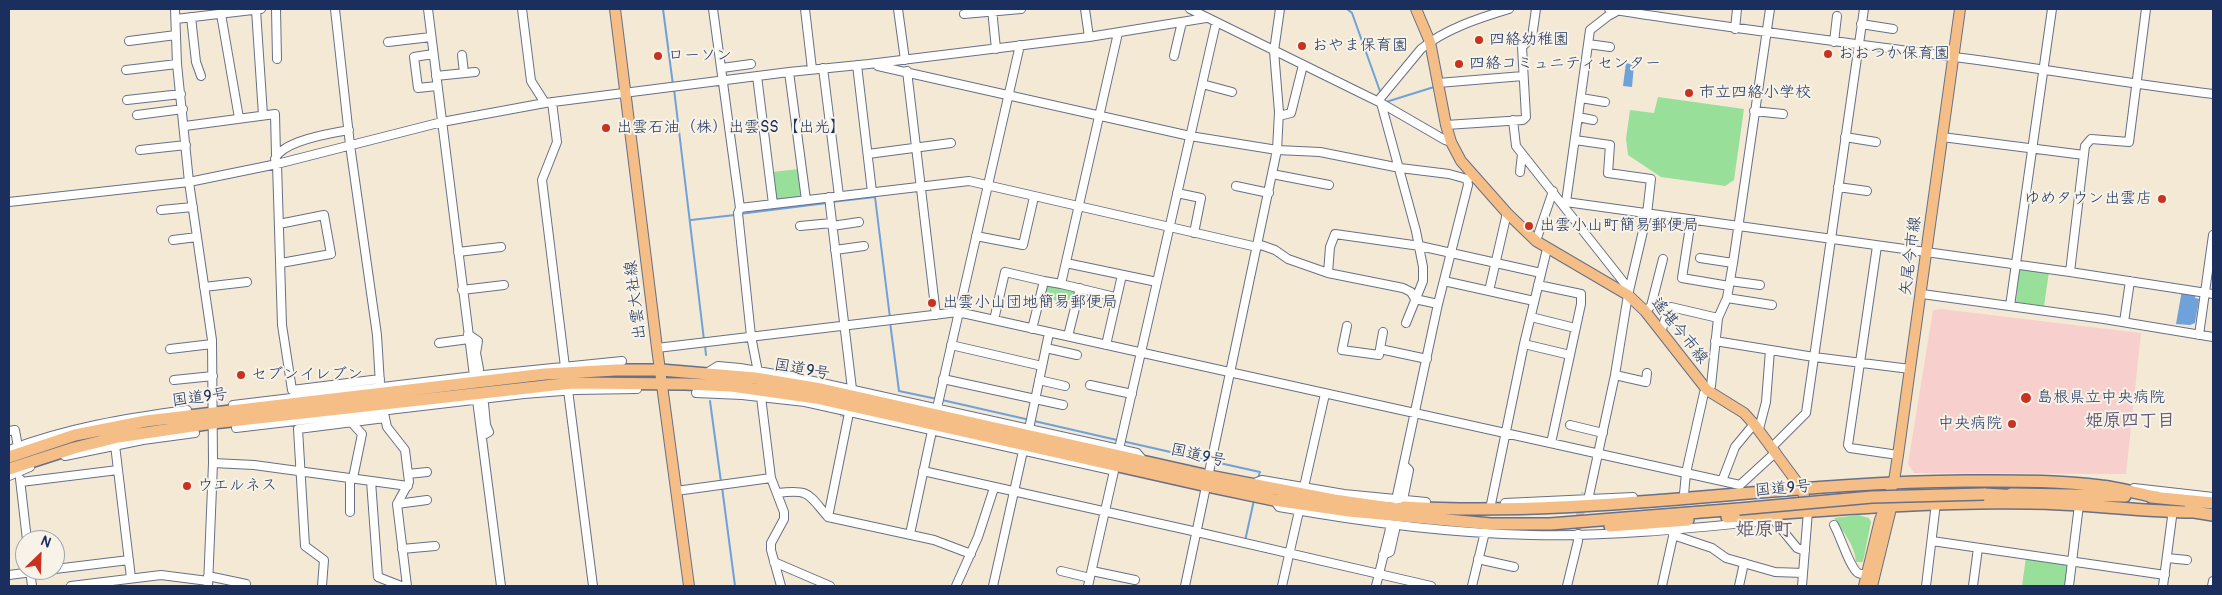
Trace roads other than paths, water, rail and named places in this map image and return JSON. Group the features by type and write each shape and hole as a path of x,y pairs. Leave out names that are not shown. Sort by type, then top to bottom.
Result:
{"highway":[{"name":"国道9号","path":"13,471 60,452 118,438 170,433 254,405 470,376 661,370 755,378 974,420 1143,460 1274,500 1434,524 1536,532 1632,528 1710,519 1778,517 1808,511 1889,505 1936,504 2032,503 2079,505 2172,515 2193,512"},
{"name":"国道9号","path":"9,457 75,435 141,419 287,419 356,415 428,402 527,391 572,383 631,388 662,384 732,386 896,415 980,433 1065,456 1164,476 1250,484 1334,500 1473,518 1585,520"},
{"path":"1384,506 1435,509 1615,504 1894,481 2037,482 2103,486 2157,497"},
{"name":"国道9号","path":"1984,494 2128,504 2213,515"},
{"name":"国道9号","path":"1488,528 1881,497 1984,494 2157,497 2213,503"}],"main road":[{"name":"出雲大社線","path":"615,9 689,586"},
{"name":"遙堪今市線","path":"1416,9 1430,42 1446,126 1451,142 1470,177 1536,241 1547,249 1629,292 1707,390 1744,414 1756,426 1802,489 1808,511"},
{"name":"矢尾今市線","path":"1894,481 1922,294 1960,9"},
{"path":"1872,586 1894,481"},
{"path":"1864,586 1889,505"}],"street":[{"path":"175,9 177,64 185,126 189,182 212,344 213,462 208,581"},
{"path":"176,19 258,9 263,115"},
{"path":"276,9 276,59"},
{"path":"335,9 350,145 374,318 380,382"},
{"path":"428,9 468,336"},
{"path":"522,9 531,81 548,102 557,142 542,180 565,366"},
{"path":"713,9 740,208 738,213 751,336 758,372"},
{"path":"805,9 812,69"},
{"path":"898,9 905,60"},
{"path":"964,14 992,10 1021,9"},
{"path":"1085,9 1089,37"},
{"path":"1190,9 1379,102 1451,142"},
{"path":"1185,586 1277,150 1279,116 1274,51 1280,9"},
{"path":"1379,102 1421,49 1430,42 1477,19 1508,9"},
{"path":"1446,126 1467,126 1478,122 1523,120 1526,117 1522,47 1532,37 1536,9"},
{"path":"1608,9 1635,11 1765,33 2043,69 2136,85 2213,94"},
{"path":"1735,28 1737,9"},
{"path":"1684,494 1686,473 1704,393 1711,386 1718,318 1727,298 1730,283 1770,9"},
{"path":"657,348 958,312 1032,330 1106,344 1229,373 1740,485 1806,413 1864,9"},
{"path":"2010,306 2052,9"},
{"path":"2070,272 2085,146 2091,139 2129,142 2146,9"},
{"path":"992,10 996,49"},
{"path":"1564,203 1592,27 1619,10"},
{"path":"221,14 240,118"},
{"path":"1834,42 1837,16"},
{"path":"192,17 196,62 200,76"},
{"path":"9,202 189,182 442,122 548,102 812,69 996,49 1118,33 1206,18"},
{"path":"1174,56 1182,22"},
{"path":"1119,449 1216,22"},
{"path":"1862,24 1894,29"},
{"path":"1062,284 1118,33"},
{"path":"129,41 176,35"},
{"path":"388,42 431,36"},
{"path":"1588,44 1610,47"},
{"path":"937,408 1020,45"},
{"path":"434,54 414,58 418,88 437,86"},
{"path":"462,55 464,73"},
{"path":"126,70 177,64"},
{"path":"722,68 751,64"},
{"path":"869,64 1190,136 1277,150 1320,152 1400,168 1470,177 1438,304 1406,467 1396,500"},
{"path":"858,65 872,192"},
{"path":"1279,116 1291,113 1303,65"},
{"path":"823,68 839,196"},
{"path":"907,71 936,315"},
{"path":"436,76 475,72"},
{"path":"789,72 806,200"},
{"path":"757,76 773,204"},
{"path":"1438,83 1523,76"},
{"path":"1202,84 1232,92"},
{"path":"127,100 181,94"},
{"path":"1581,98 1605,102"},
{"path":"1379,102 1400,168 1420,246 1423,281 1406,323"},
{"path":"137,115 183,109"},
{"path":"1754,110 1783,114"},
{"path":"185,126 275,114 282,325 292,390 470,376 622,360"},
{"path":"1578,117 1593,120"},
{"path":"1513,120 1516,146 1564,203 1629,292"},
{"path":"276,160 307,139 349,130"},
{"path":"1845,137 1876,142"},
{"path":"1942,138 2084,155"},
{"path":"1575,140 1610,145 1608,173 1651,180 1647,214 1629,292 1615,375 1595,469 1586,496"},
{"path":"868,154 951,143"},
{"path":"140,150 186,145"},
{"path":"1520,172 1522,154"},
{"path":"1449,174 1457,168 1461,160"},
{"path":"1272,174 1329,186"},
{"path":"740,208 969,181 1194,233 1258,245 1275,250 1288,259 1328,273 1403,288 1411,292 1416,299 1438,304"},
{"path":"1236,186 1268,193"},
{"path":"1838,187 1867,191"},
{"path":"1536,241 1553,191"},
{"path":"1176,193 1201,198 1194,233"},
{"path":"829,197 852,388"},
{"path":"976,236 1023,245 1034,197"},
{"path":"1564,203 1927,252 2209,293"},
{"path":"161,210 193,207"},
{"path":"1489,291 1507,213"},
{"path":"279,224 324,215 332,254 281,263"},
{"path":"1692,220 1682,278 1760,285"},
{"path":"800,226 859,222"},
{"path":"1328,273 1330,247 1335,234 1420,246 1541,272"},
{"path":"2199,335 2209,293 2213,235"},
{"path":"173,240 197,237"},
{"path":"835,250 864,246"},
{"path":"1877,246 1848,445 1850,448 1898,455"},
{"path":"458,252 501,247"},
{"path":"1491,504 1524,344 1547,249"},
{"path":"1700,258 1733,263"},
{"path":"1645,311 1651,306 1663,259"},
{"path":"1066,263 1157,282"},
{"path":"994,320 1005,272 1115,297"},
{"path":"1106,344 1115,297 1122,275"},
{"path":"1032,330 1044,281"},
{"path":"1444,281 1534,301"},
{"path":"2124,322 2130,281"},
{"path":"204,286 248,282"},
{"path":"462,290 504,285"},
{"path":"1538,285 1581,294 1581,304 1552,443"},
{"path":"1068,336 1080,288"},
{"path":"1922,294 2124,322 2213,337"},
{"path":"1727,298 1772,305"},
{"path":"1660,331 1671,307 1718,318"},
{"path":"1531,317 1575,328"},
{"path":"1347,326 1342,350 1379,356 1383,332"},
{"path":"1029,429 1049,332"},
{"path":"439,343 468,336 478,340 470,376"},
{"path":"1715,341 1814,357 1910,369"},
{"path":"170,349 212,344"},
{"path":"1524,344 1566,354"},
{"path":"951,345 1042,366"},
{"path":"1046,348 1077,355"},
{"path":"1380,348 1427,359"},
{"path":"846,380 843,354 847,349"},
{"path":"1722,480 1734,447 1756,426 1766,402 1770,350"},
{"path":"584,364 595,371"},
{"path":"705,374 718,366 740,368 852,388 937,408 974,420 1029,429 1064,440 1137,453 1143,460"},
{"path":"1615,375 1646,382 1647,373"},
{"path":"174,380 213,376"},
{"path":"792,384 804,379"},
{"path":"943,380 1063,405"},
{"path":"1039,380 1065,386"},
{"path":"335,395 380,382"},
{"path":"1090,385 1132,394"},
{"path":"732,386 742,395"},
{"path":"322,586 324,560 304,546 298,429 356,415 384,415 428,402 481,402 527,391 631,388"},
{"path":"568,390 593,586"},
{"path":"696,393 811,400 846,415 881,419 1024,451 1065,456 1114,471 1156,480 1164,476"},
{"path":"1304,487 1325,394"},
{"path":"761,397 771,478 784,512 784,519 771,543 781,586"},
{"path":"882,403 894,398"},
{"path":"481,402 482,436 501,586"},
{"path":"233,404 254,405"},
{"path":"9,450 77,428 187,410"},
{"path":"350,512 351,478 362,434 356,415"},
{"path":"371,481 378,576 400,586 407,586 397,504 408,486 405,450 387,427 384,415"},
{"path":"828,517 843,448 846,415"},
{"path":"881,419 896,415"},
{"path":"236,428 287,419"},
{"path":"1570,425 1603,433"},
{"path":"9,431 15,430 18,447"},
{"path":"910,534 932,431"},
{"path":"9,476 13,471 115,445 170,433 195,433"},
{"path":"968,438 980,433"},
{"path":"115,445 131,578"},
{"path":"993,586 1024,451"},
{"path":"51,461 60,452"},
{"path":"213,462 254,465 408,486"},
{"path":"1406,467 1406,492"},
{"path":"21,482 118,470"},
{"path":"13,471 21,482 26,530"},
{"path":"1088,586 1114,471"},
{"path":"408,474 427,472"},
{"path":"923,472 1431,586"},
{"path":"676,491 771,478"},
{"path":"1250,484 1262,480 1344,494 1396,500 1491,504 1534,505 1586,496 1626,497 1694,493 1703,497"},
{"path":"2121,490 2125,487 2213,497"},
{"path":"956,586 971,554 994,488"},
{"path":"778,493 799,490 805,492 828,517 934,540 971,554"},
{"path":"1334,500 1344,494"},
{"path":"1615,504 1626,497"},
{"path":"397,504 427,500"},
{"path":"1274,500 1279,507 1395,531 1434,524"},
{"path":"1926,586 1936,504"},
{"path":"2070,586 2079,505"},
{"path":"1282,586 1299,511"},
{"path":"1802,586 1808,511"},
{"path":"1337,518 1349,512"},
{"path":"2163,586 2172,515 2213,520"},
{"path":"1536,532 1576,538 1632,528 1674,532 1778,517 1797,548 1805,551"},
{"path":"1699,527 1710,519"},
{"path":"1834,525 1854,568 1858,573 1866,575"},
{"path":"1472,586 1488,528"},
{"path":"1376,586 1378,575 1395,531"},
{"path":"1387,554 1396,550 1395,531"},
{"path":"1674,532 1712,548 1726,558 1775,572 1803,573"},
{"path":"1662,586 1674,532"},
{"path":"1567,586 1573,564 1576,538"},
{"path":"1932,541 2164,575"},
{"path":"402,549 434,546"},
{"path":"1974,586 1978,548"},
{"path":"2167,558 2187,560"},
{"path":"1478,559 1514,568"},
{"path":"65,568 129,560"},
{"path":"774,562 830,586"},
{"path":"1739,586 1744,563"},
{"path":"1060,571 1135,580"},
{"path":"76,586 161,575 246,584"},
{"path":"2212,586 2213,581"}],"water":[{"path":"1626,63 1634,65 1632,87 1623,86"},
{"path":"2182,290 2196,293 2195,298 2199,299 2195,323 2190,325 2176,324"}],"waterway":[{"path":"663,9 673,85"},
{"path":"1347,9 1352,13 1381,94"},
{"path":"1386,102 1434,87"},
{"path":"674,89 704,340"},
{"path":"831,202 875,197 890,318"},
{"path":"739,214 827,203"},
{"path":"691,220 735,215"},
{"path":"890,322 899,391 937,399"},
{"path":"705,345 706,355"},
{"path":"942,400 1030,420"},
{"path":"710,401 721,482"},
{"path":"1034,421 1117,440"},
{"path":"1122,441 1210,461"},
{"path":"1215,462 1260,472 1258,478"},
{"path":"722,487 735,586"},
{"path":"1245,541 1254,500"}],"tunnel":[{"path":"844,417 845,404"},
{"path":"1574,541 1585,493"}],"place":[{"name":"四絡幼稚園","path":"1479,40"},
{"name":"おやま保育園","path":"1302,46"},
{"name":"おおつか保育園","path":"1828,54"},
{"name":"ローソン","path":"658,56"},
{"name":"四絡コミュニティセンター","path":"1459,64"},
{"name":"市立四絡小学校","path":"1689,93"},
{"name":"出雲石油（株）出雲SS 【出光】","path":"606,128"},
{"name":"ゆめタウン出雲店","path":"2162,199"},
{"name":"出雲小山町簡易郵便局","path":"1529,226"},
{"name":"出雲小山団地簡易郵便局","path":"932,303"},
{"name":"セブンイレブン","path":"241,375"},
{"name":"島根県立中央病院","path":"2026,398"},
{"name":"中央病院","path":"2012,424"},
{"name":"ウエルネス","path":"187,486"}],"district":[{"name":"姫原四丁目","path":"2130,421"},
{"name":"姫原町","path":"1764,530"}]}
